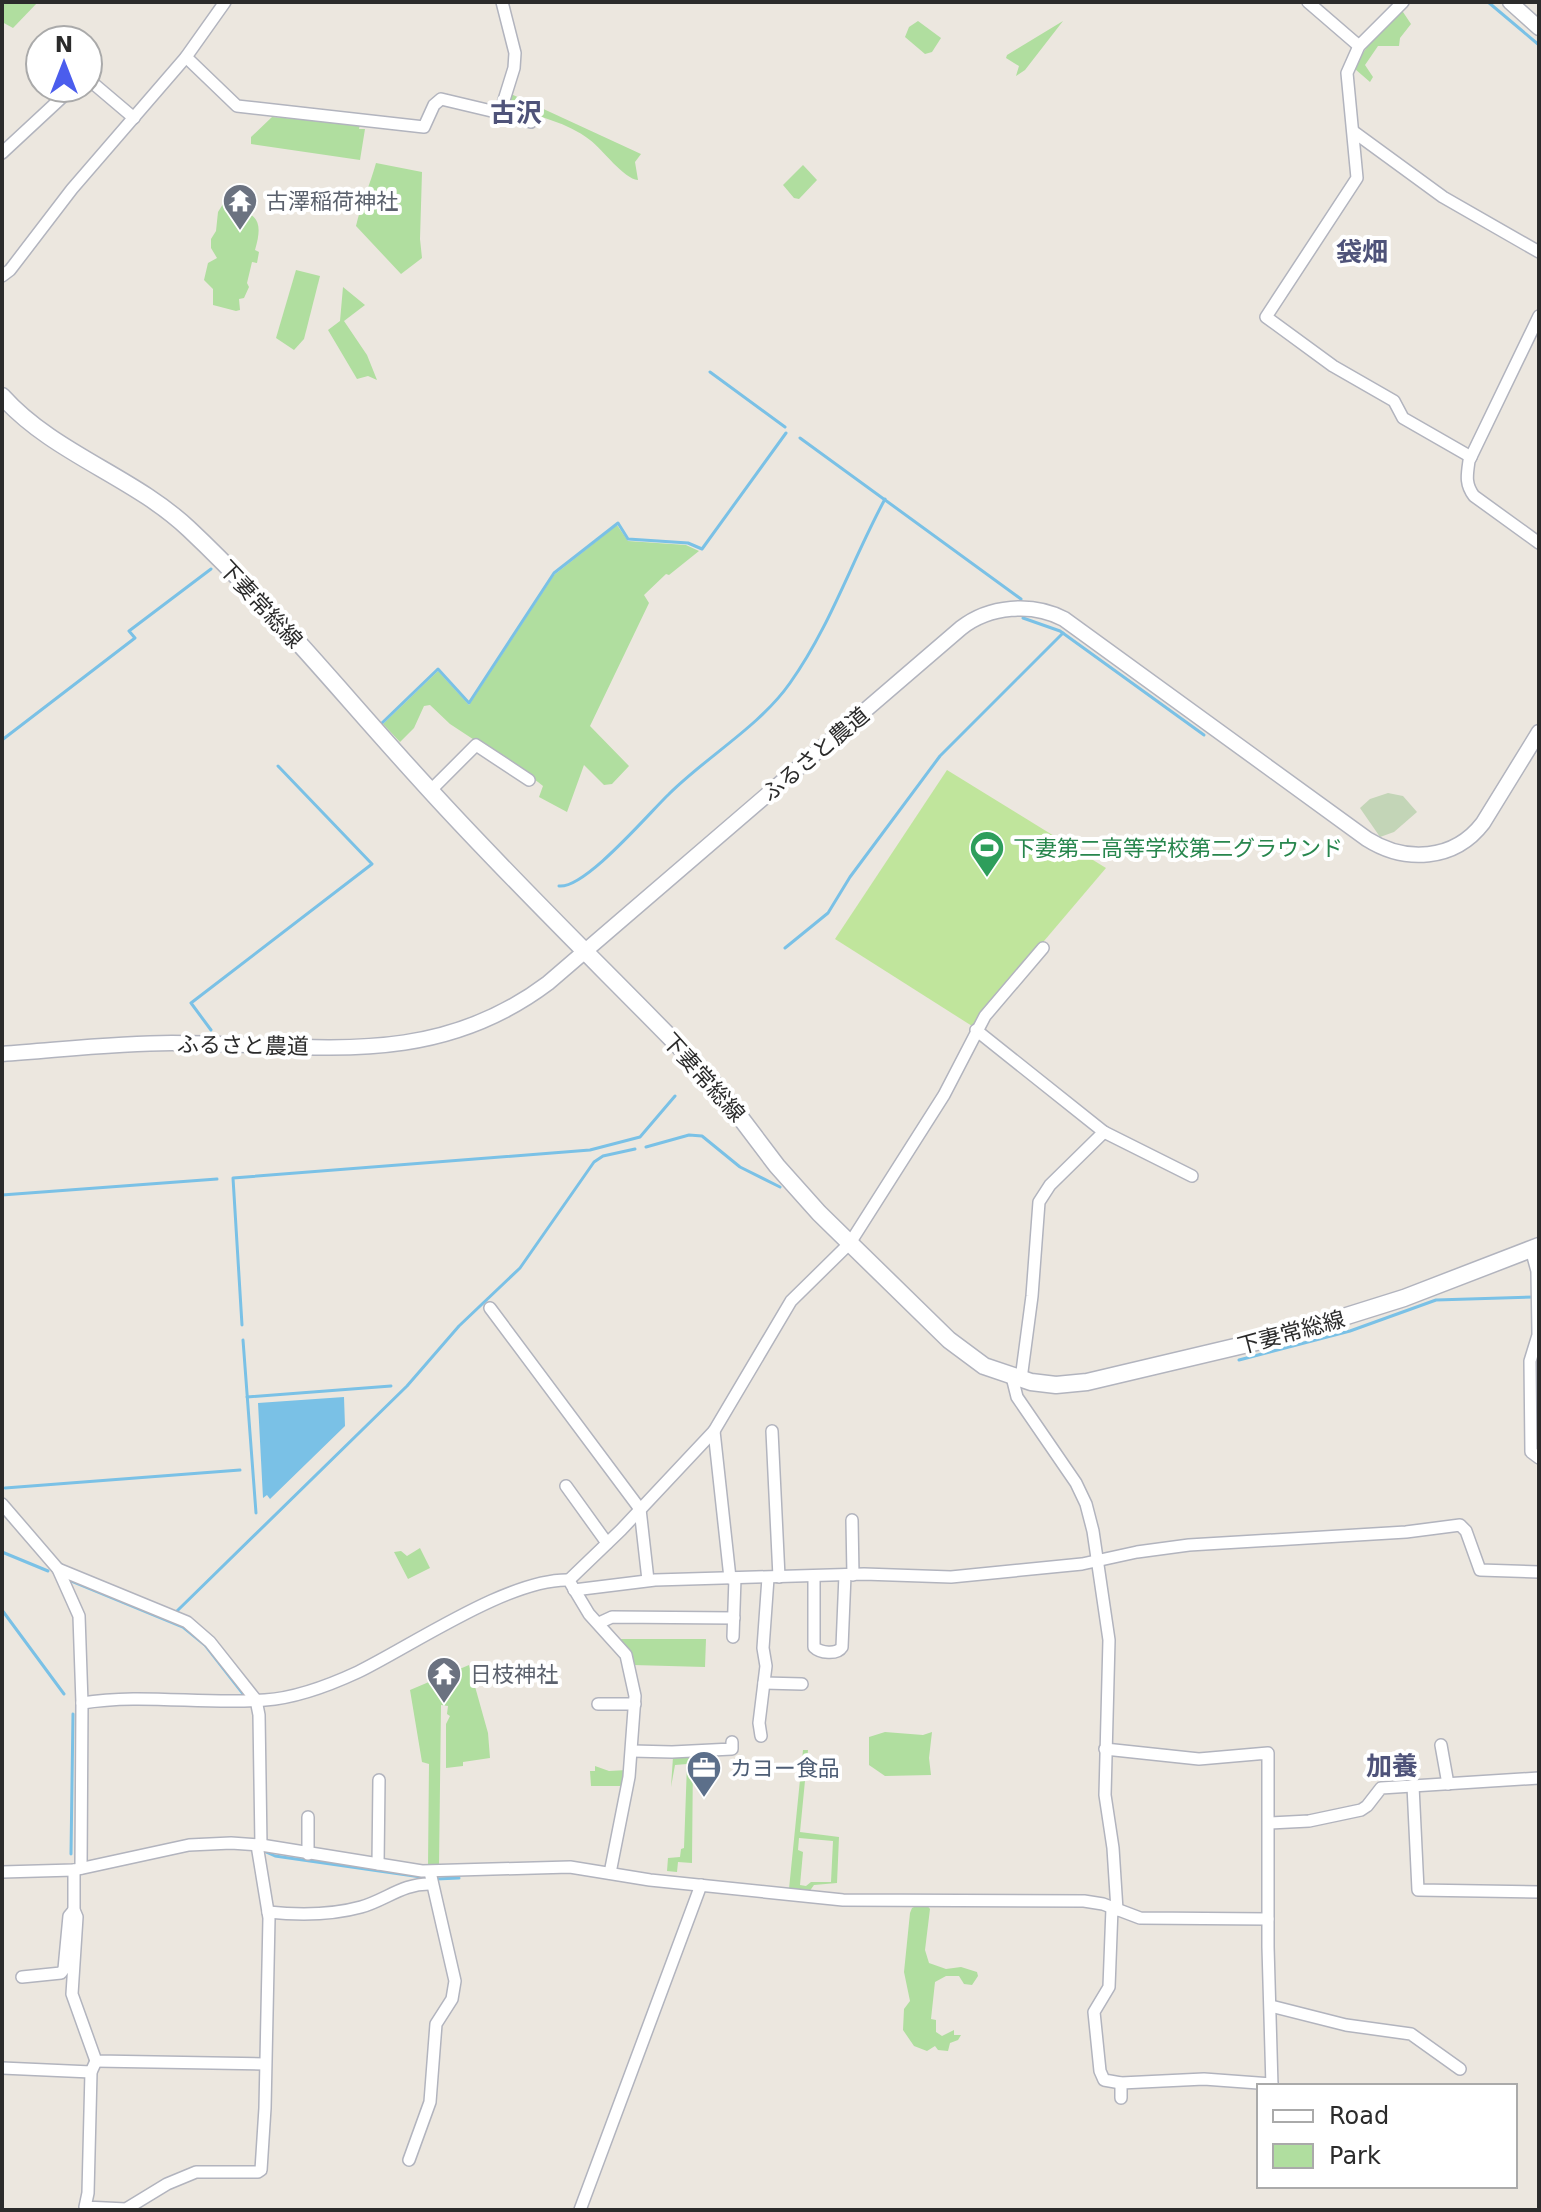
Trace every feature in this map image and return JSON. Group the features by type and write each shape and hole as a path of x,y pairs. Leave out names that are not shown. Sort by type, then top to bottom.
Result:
{"main road":[{"name":"下妻常総線","path":"2,396 34,428 119,478 189,529 268,608 430,791 701,1069 799,1191 949,1340 984,1366 1016,1378 1056,1385 1087,1382 1286,1335 1404,1298 1535,1248"}],"street":[{"path":"2,276 186,57 225,2"},
{"path":"500,113 514,68 515,53 502,2"},
{"path":"1308,2 1359,46"},
{"path":"1403,2 1359,46 1347,73 1357,178 1266,317 1333,366 1394,401 1403,418 1471,457"},
{"path":"1510,2 1539,28"},
{"path":"186,57 211,79 232,104 243,107 424,127 434,105 441,99 531,122"},
{"path":"104,93 134,118"},
{"path":"2,153 55,104"},
{"path":"1354,132 1443,197 1539,252"},
{"path":"1539,316 1471,457 1466,477 1468,488 1474,496 1539,543"},
{"name":"ふるさと農道","path":"2,1054 169,1043 372,1047 414,1043 467,1028 504,1012 537,991 585,952 961,628 976,618 996,611 1037,610 1064,619 1367,839 1394,853 1416,856 1437,854 1473,834 1483,823 1539,732"},
{"path":"430,791 476,745 529,780"},
{"path":"572,1585 607,1543 714,1431 791,1301 850,1243 944,1095 976,1030 1043,948"},
{"path":"976,1030 1104,1132 1192,1176"},
{"path":"1104,1132 1050,1185 1039,1202 1032,1296 1016,1378 1017,1397 1076,1483 1086,1504 1098,1560 1109,1640 1105,1795 1113,1848 1115,1909 1109,1987 1094,2012 1102,2076 1108,2081 1121,2083 1204,2079 1261,2084"},
{"path":"1535,1248 1538,1335 1530,1371 1531,1452 1539,1458"},
{"path":"490,1308 640,1509 648,1580"},
{"path":"714,1431 732,1578 733,1637"},
{"path":"761,1736 759,1723 766,1666 763,1648 774,1577 772,1431"},
{"path":"566,1486 607,1543"},
{"path":"2,1504 58,1569 79,1616 82,1703 72,1994 94,2067 85,2207 126,2209 167,2184 196,2172 261,2170 268,1912 259,1845 259,1715 256,1700 210,1642 187,1622 58,1569"},
{"path":"814,1576 814,1647 819,1651 835,1652 842,1647 852,1520"},
{"path":"82,1703 118,1699 256,1700 281,1697 326,1685 359,1671 511,1592 546,1581 572,1585 849,1575 951,1577 1098,1560 1189,1545 1406,1532 1460,1525 1466,1531 1480,1570 1539,1572"},
{"path":"572,1585 589,1614 626,1655 635,1704 632,1751 610,1873"},
{"path":"599,1623 612,1617 734,1618"},
{"path":"764,1683 802,1684"},
{"path":"598,1704 635,1704"},
{"path":"632,1751 732,1749 732,1742"},
{"path":"1441,1745 1448,1784"},
{"path":"1105,1749 1199,1759 1268,1753 1272,2084"},
{"path":"1269,1823 1309,1821 1361,1810 1381,1788 1539,1778"},
{"path":"378,1864 379,1780"},
{"path":"1413,1786 1418,1890 1539,1892"},
{"path":"308,1817 308,1854"},
{"path":"2,1872 77,1869 197,1844 259,1845 378,1864 430,1878"},
{"path":"268,1912 293,1914 356,1908 430,1878 548,1866 843,1900 1084,1901 1140,1918 1268,1919"},
{"path":"409,2160 430,2102 436,2024 454,1991 455,1981 430,1878"},
{"path":"580,2210 701,1885"},
{"path":"22,1977 61,1973 64,1969 69,1916 74,1910"},
{"path":"1271,2006 1346,2025 1411,2034 1460,2069"},
{"path":"2,2068 264,2064"},
{"path":"1121,2083 1121,2098"}],"green space":[{"path":"2,2 38,2 13,28 2,22"},
{"path":"1401,9 1411,24 1400,38 1399,46 1378,46 1365,65 1373,77 1370,82 1355,69 1355,64 1378,32"},
{"path":"918,21 941,38 932,52 925,54 905,37 909,27"},
{"path":"1063,21 1025,70 1016,76 1019,66 1006,58 1007,55"},
{"path":"511,94 641,154 635,162 638,180 626,175 581,134 513,108 508,101"},
{"path":"272,117 360,124 359,129 365,129 360,160 251,144 251,137"},
{"path":"376,163 422,172 422,258 401,274 356,226"},
{"path":"803,165 817,180 799,199 794,198 783,185"},
{"path":"223,204 254,217 259,229 255,250 259,252 257,263 252,262 247,283 249,287 244,298 239,299 240,310 236,311 213,305 213,289 204,280 208,263 217,258 211,248 211,239"},
{"path":"296,270 320,276 304,339 294,350 276,338"},
{"path":"343,287 365,305 344,321 367,355 377,380 368,376 357,379 328,330 340,321"},
{"path":"617,525 628,541 686,545 699,551 669,575 666,574 644,595 649,603 590,726 629,766 612,784 604,785 584,765 567,812 539,797 543,786 538,782 450,724 430,705 424,706 414,728 400,742 383,724 438,671 469,705 554,575"},
{"name":"下妻第二高等学校第二グラウンド","path":"947,770 1106,868 972,1026 835,939"},
{"path":"1388,793 1403,796 1417,812 1394,832 1380,837 1360,808 1370,799"},
{"path":"420,1548 430,1568 408,1579 394,1552 401,1551 407,1556"},
{"path":"617,1639 706,1639 705,1667 633,1665"},
{"path":"469,1665 488,1733 490,1758 446,1768 446,1724 450,1716 447,1714 448,1706 441,1705 439,1866 428,1866 429,1764 422,1762 410,1690"},
{"path":"885,1732 923,1735 932,1732 931,1775 885,1776 869,1765 869,1737"},
{"path":"803,1750 808,1750 800,1832 839,1837 837,1883 814,1885 809,1892 789,1889","holes":["799,1838 833,1841 831,1882 800,1885 803,1852 798,1850"]},
{"path":"693,1755 692,1863 678,1862 677,1872 667,1871 668,1858 680,1857 684,1848 687,1764 675,1765 671,1787 673,1757"},
{"path":"595,1766 609,1771 627,1770 624,1786 591,1786 590,1771 595,1771"},
{"path":"920,1904 926,1904 930,1909 925,1950 929,1963 946,1969 961,1967 977,1972 978,1976 972,1985 964,1984 959,1976 946,1976 935,1982 931,2019 936,2020 936,2032 942,2036 954,2030 954,2035 961,2035 950,2043 948,2051 938,2050 935,2046 927,2051 914,2046 903,2030 904,2009 910,2001 904,1972 910,1913"}],"water":[{"path":"344,1397 345,1426 270,1499 267,1495 263,1498 258,1403"}],"waterway":[{"path":"1488,2 1539,45"},
{"path":"710,372 785,427"},
{"path":"382,723 438,669 469,703 554,573 618,523 628,539 688,543 702,549 786,433"},
{"path":"800,438 1021,599"},
{"path":"559,886 570,884 600,863 684,780 778,699 817,639 885,499"},
{"path":"2,740 135,638 129,631 211,569"},
{"path":"1023,618 1060,631 1204,735"},
{"path":"785,948 828,913 850,877 940,756 1063,633"},
{"path":"211,1030 191,1003 372,864 278,766"},
{"path":"242,1325 233,1178 590,1150 640,1137 675,1096"},
{"path":"646,1147 689,1135 702,1136 740,1167 780,1187"},
{"path":"177,1611 407,1386 459,1326 520,1268 594,1162 603,1156 635,1149"},
{"path":"2,1195 217,1179"},
{"path":"1239,1360 1350,1331 1436,1300 1534,1297"},
{"path":"243,1340 256,1513"},
{"path":"247,1397 391,1386"},
{"path":"5,1488 240,1470"},
{"path":"2,1552 48,1571"},
{"path":"69,1580 183,1627 205,1645 244,1695"},
{"path":"2,1610 64,1694"},
{"path":"71,1854 73,1714"},
{"path":"266,1852 275,1856 428,1878"},
{"path":"436,1879 459,1878"}],"place":[{"name":"古澤稲荷神社","path":"240,232"},
{"name":"下妻第二高等学校第二グラウンド","path":"987,879"},
{"name":"日枝神社","path":"444,1705"},
{"name":"カヨー食品","path":"704,1799"}],"district":[{"name":"古沢","path":"516,113"},
{"name":"袋畑","path":"1362,252"},
{"name":"加養","path":"1392,1766"}]}
